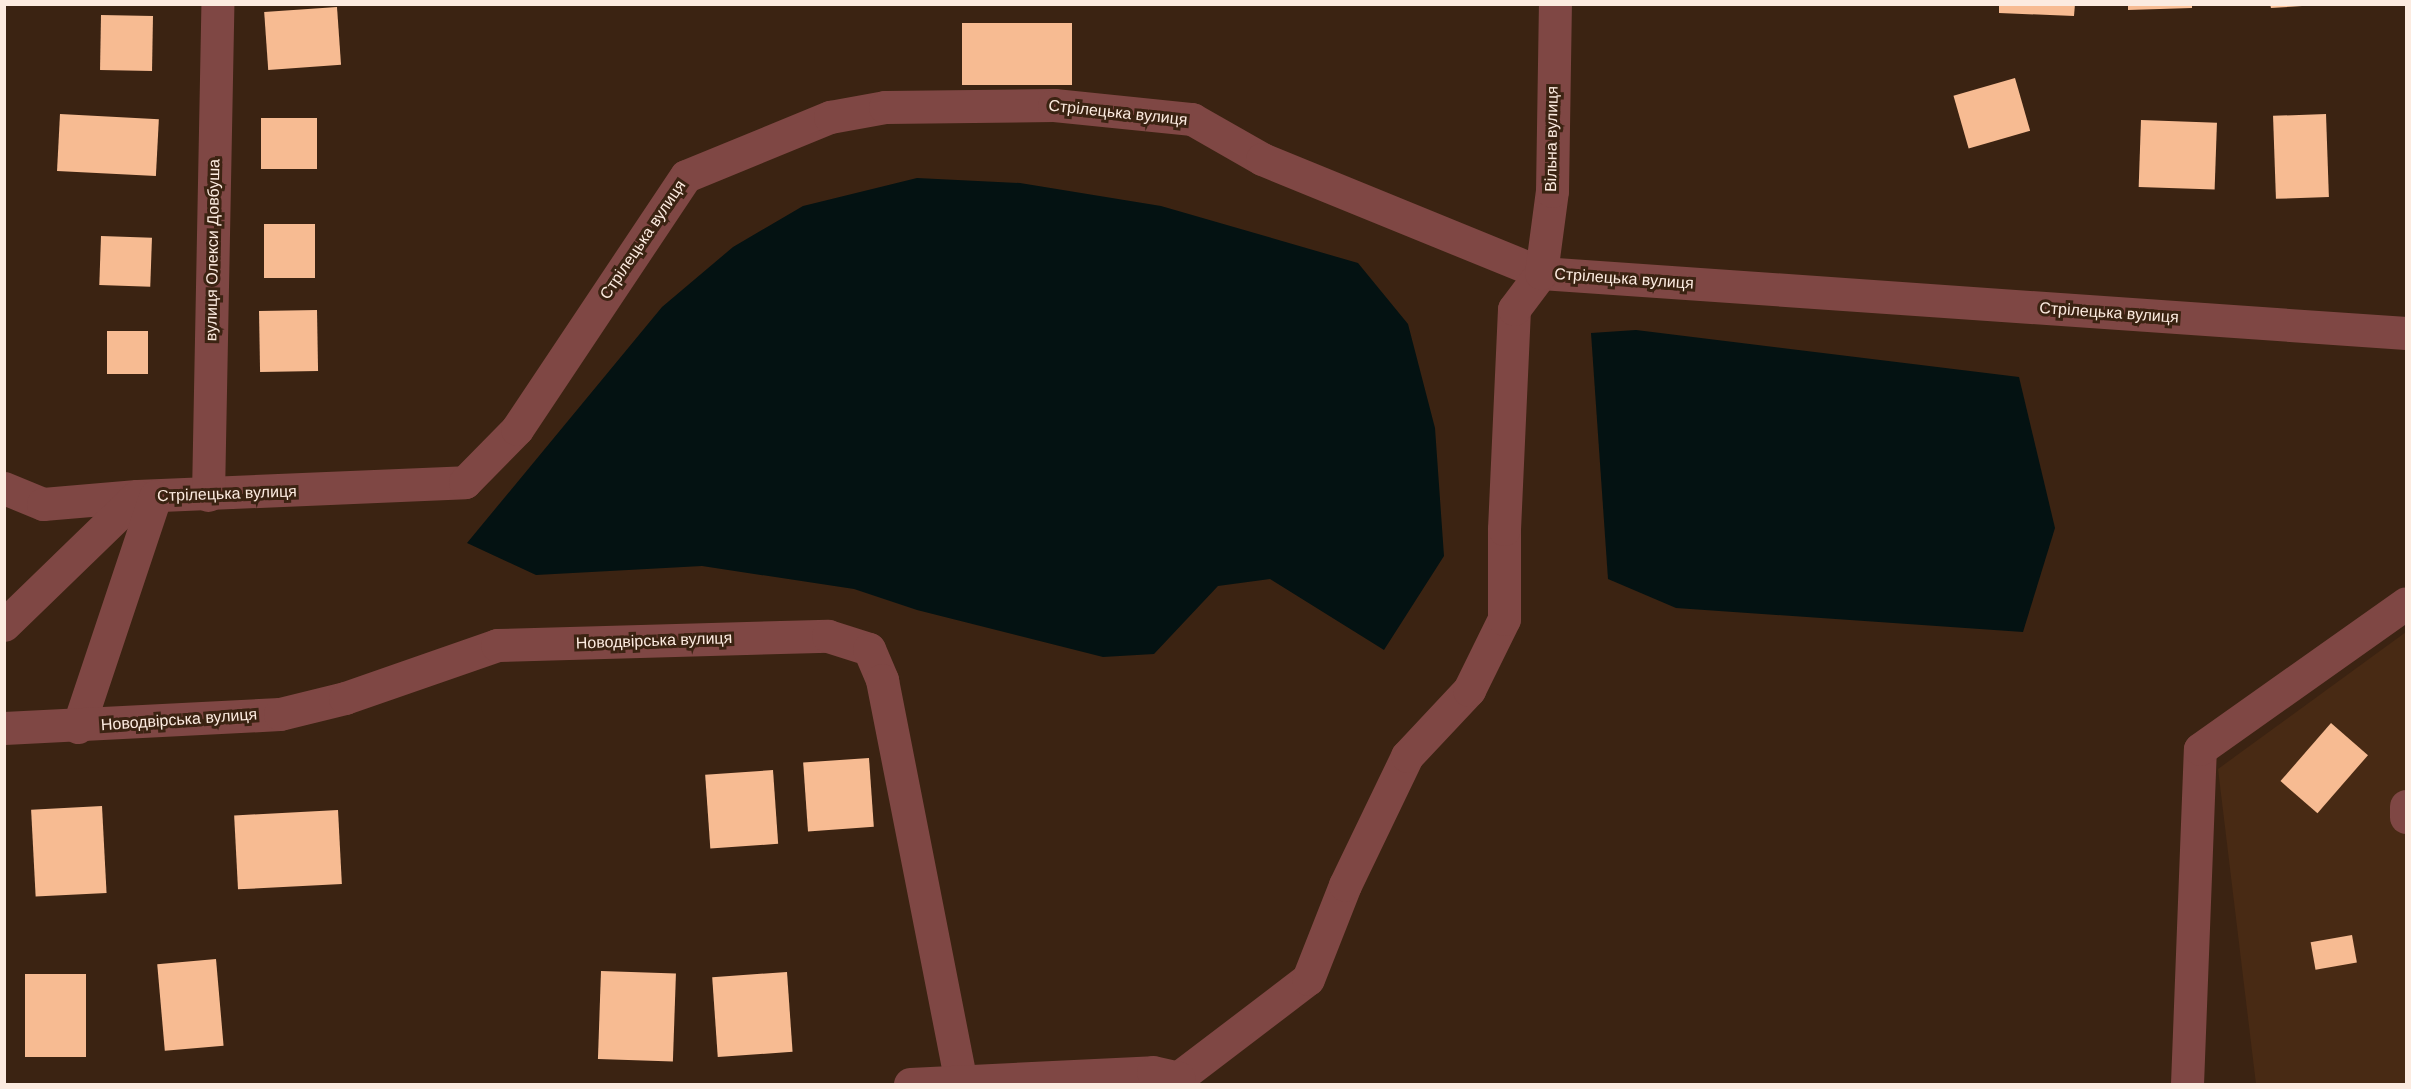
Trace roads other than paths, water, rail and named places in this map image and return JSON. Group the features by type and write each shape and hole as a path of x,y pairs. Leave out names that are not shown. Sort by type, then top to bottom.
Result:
{"street":[{"name":"вулиця Олекси Довбуша","path":"208,495 217,4"},
{"name":"Вільна вулиця","path":"1541,273 1552,191 1555,4"},
{"name":"Стрілецька вулиця","path":"4,488 43,504 146,496 465,482 517,429 686,176 830,117 885,107 1054,105 1192,119 1262,159 1541,273 2406,333"},
{"path":"910,1084 1153,1072 1180,1081 1308,979 1345,885 1407,756 1469,690 1504,619 1504,529 1514,309 1541,273"},
{"path":"4,625 146,496"},
{"path":"78,727 146,496"},
{"path":"2187,1084 2200,749 2406,603"},
{"name":"Новодвірська вулиця","path":"4,728 78,727 280,714 345,698 497,645 828,636 869,649 882,680 961,1082"},
{"path":"2406,806 2406,817"}]}
